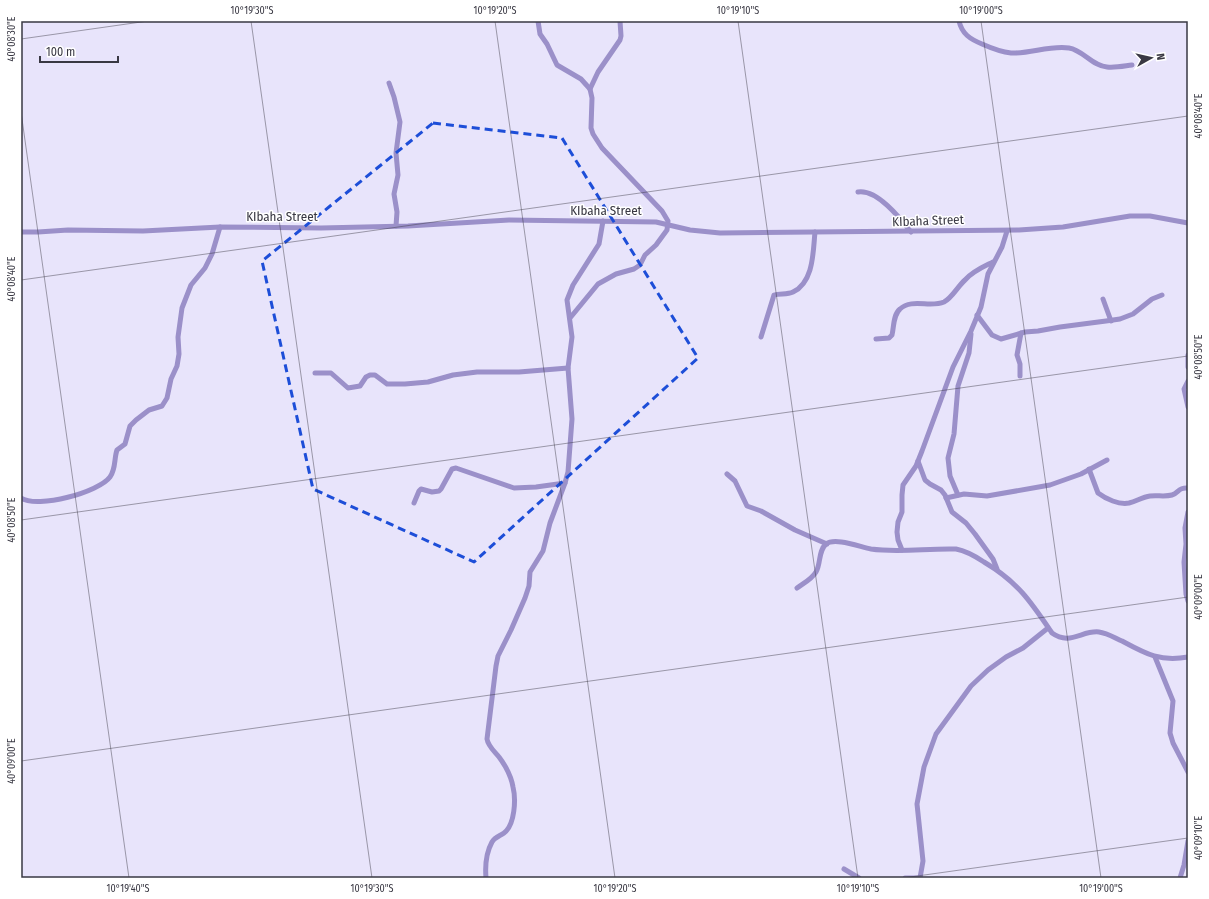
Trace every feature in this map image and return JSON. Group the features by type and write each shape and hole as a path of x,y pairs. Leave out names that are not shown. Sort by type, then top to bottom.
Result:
{"street":[{"path":"538,21 540,34 547,44 557,65 581,79 590,90 592,98 591,128 596,140 662,211 667,218 668,224 667,230 663,237 645,255 638,266 616,274 598,284 570,318"},
{"path":"590,90 598,72 620,40 620,21"},
{"path":"959,21 963,32 974,41 1001,51 1015,53 1064,47 1076,50 1099,65 1106,67 1132,65"},
{"path":"389,83 400,122 396,153 398,175 394,194 397,212 396,226"},
{"path":"858,192 866,192 882,202 911,232"},
{"name":"KIbaha Street","path":"21,232 68,230 143,231 220,227 296,228 396,226 509,220 642,221 668,224 690,230 720,233 911,232 948,230 1007,231 1051,228 1085,224 1118,217 1135,216 1157,217 1188,223"},
{"path":"486,878 486,862 489,849 493,841 509,828 514,805 513,787 509,774 503,762 489,745 487,739 496,666 498,656 525,598 530,572 543,551 550,523 568,472 571,435 571,405 568,368 572,346 567,297 578,276 599,244 603,221"},
{"path":"21,498 34,502 58,499 97,488 110,477 113,472 117,450 125,444 130,426 149,410 162,406 167,398 171,379 178,366 178,337 182,308 191,286 205,268 212,254 220,227"},
{"path":"902,550 897,532 898,522 902,512 902,490 906,478 918,461 954,368 971,331 983,301 988,274 1002,248 1007,231"},
{"path":"761,337 774,295 792,293 799,288 807,278 815,232"},
{"path":"876,339 890,338 892,335 896,314 900,309 919,303 928,304 943,302 949,299 959,285 967,278 977,270 994,261"},
{"path":"977,315 992,335 996,338 1005,338 1021,333 1111,321 1133,314 1152,299 1162,295"},
{"path":"1103,299 1111,321"},
{"path":"958,495 950,476 948,458 954,434 958,386 969,353 971,331"},
{"path":"1020,376 1020,364 1017,355 1021,333"},
{"path":"1188,355 1188,367"},
{"path":"315,373 331,374 348,388 360,386 366,377 370,375 375,375 387,384 405,384 428,382 453,375 477,372 519,372 568,368"},
{"path":"1188,381 1184,389 1188,407"},
{"path":"946,498 970,494 987,496 1050,485 1073,477 1107,460"},
{"path":"918,461 925,480 941,490 945,495 952,512 973,530 993,559 996,569"},
{"path":"414,503 421,489 436,492 442,489 452,469 456,468 514,488 551,486 565,483"},
{"path":"1089,469 1098,493 1118,503 1131,502 1145,496 1171,496 1182,488 1188,488"},
{"path":"727,474 735,481 747,506 761,510 795,530 827,544"},
{"path":"1188,512 1184,528 1186,544 1184,562 1188,601"},
{"path":"797,588 816,573 821,555 827,544 835,541 870,549 885,550 956,549 966,551 996,569 1022,590 1048,628 1057,637 1066,638 1093,632 1104,633 1155,658 1179,659 1188,657"},
{"path":"905,878 919,878 923,861 917,804 924,767 936,734 971,686 988,670 1006,657 1023,648 1048,628"},
{"path":"1155,658 1173,702 1170,733 1173,743 1188,772"},
{"path":"1180,878 1184,866 1188,841"},
{"path":"844,869 860,878"}],"highlighted area":[{"path":"433,123 562,138 698,358 474,562 313,489 262,261"}]}
